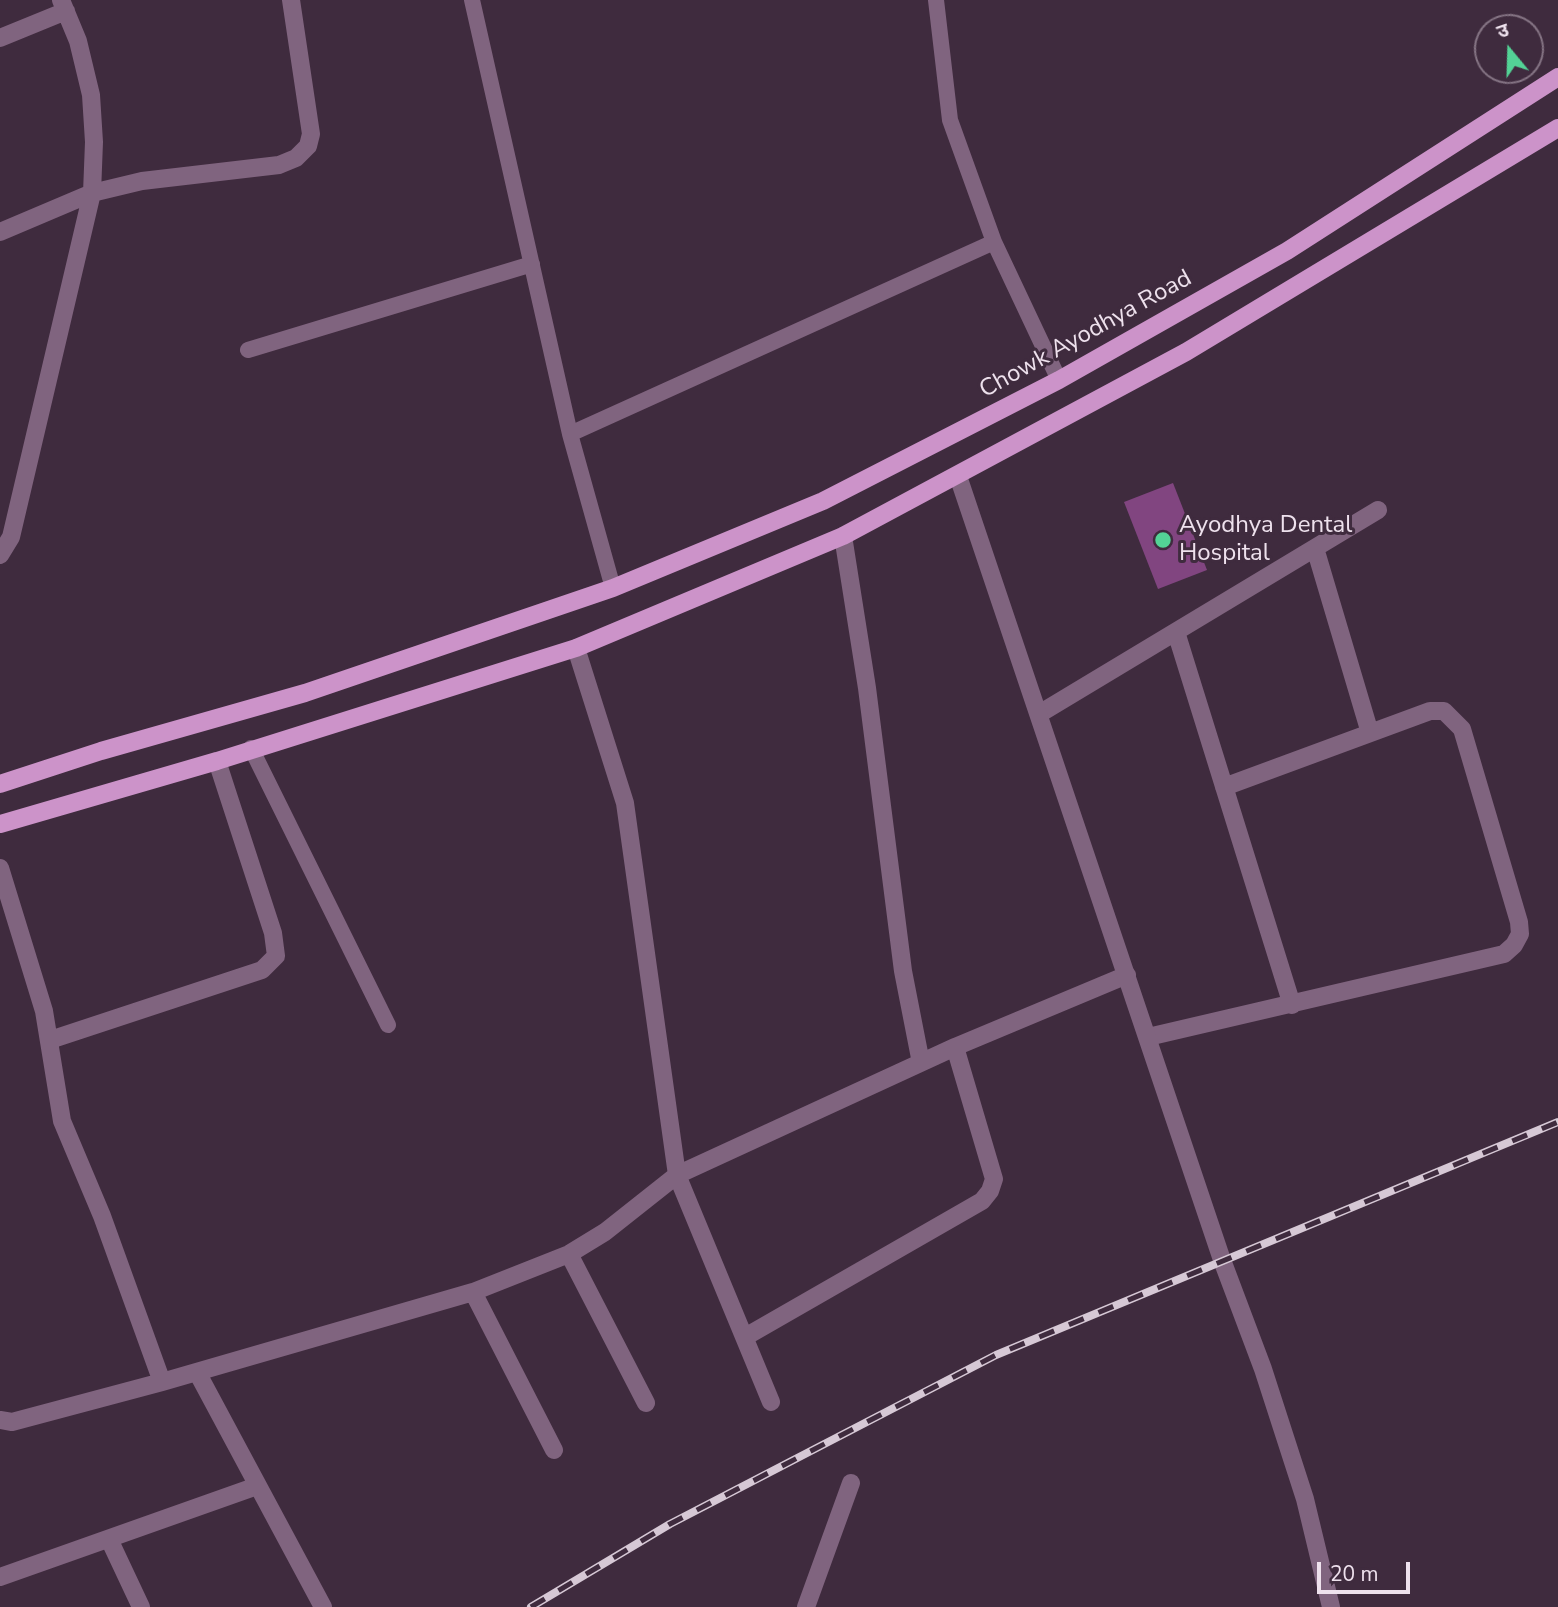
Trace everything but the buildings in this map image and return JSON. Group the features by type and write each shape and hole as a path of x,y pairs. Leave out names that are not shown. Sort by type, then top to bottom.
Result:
{"main road":[{"name":"Chowk Ayodhya Road","path":"0,784 101,751 305,694 613,588 823,501 1059,380 1287,251 1558,78"},
{"path":"0,824 217,761 251,748 576,648 843,536 1186,352 1558,128"}],"street":[{"path":"0,232 92,193 142,181 279,165 296,158 308,146 311,134 291,0"},
{"path":"0,38 64,5 78,41 91,95 94,142 92,193 11,537 0,555"},
{"path":"958,476 1222,1260 1268,1382 1305,1499 1331,1607"},
{"path":"1039,714 1378,510"},
{"path":"843,536 867,688 903,971 921,1063"},
{"path":"1315,548 1370,733"},
{"path":"1176,632 1292,1005"},
{"path":"576,648 625,803 677,1175 771,1402"},
{"path":"1148,1037 1504,954 1514,945 1520,934 1519,922 1462,729 1454,718 1444,711 1430,711 1224,787"},
{"path":"50,1040 262,970 275,956 273,933 217,761"},
{"path":"0,868 44,1011 62,1121 102,1216 162,1382"},
{"path":"0,1420 12,1422 162,1382 473,1292 569,1254 605,1232 677,1175 955,1047 1127,975"},
{"path":"745,1337 982,1201 990,1191 993,1179 955,1047"},
{"path":"569,1254 646,1404"},
{"path":"473,1292 554,1450"},
{"path":"197,1372 323,1607"},
{"path":"806,1607 851,1483"},
{"path":"0,1577 257,1486"},
{"path":"109,1539 141,1607"}],"lane":[{"path":"472,0 570,434 613,588"},
{"path":"936,0 950,120 994,242 1059,380"},
{"path":"570,434 994,242"},
{"path":"248,350 532,264"},
{"path":"251,748 388,1025"}],"railway":[{"path":"531,1607 670,1524 996,1355 1558,1122"}],"place":[{"name":"Ayodhya Dental Hospital","path":"1163,540"}]}
